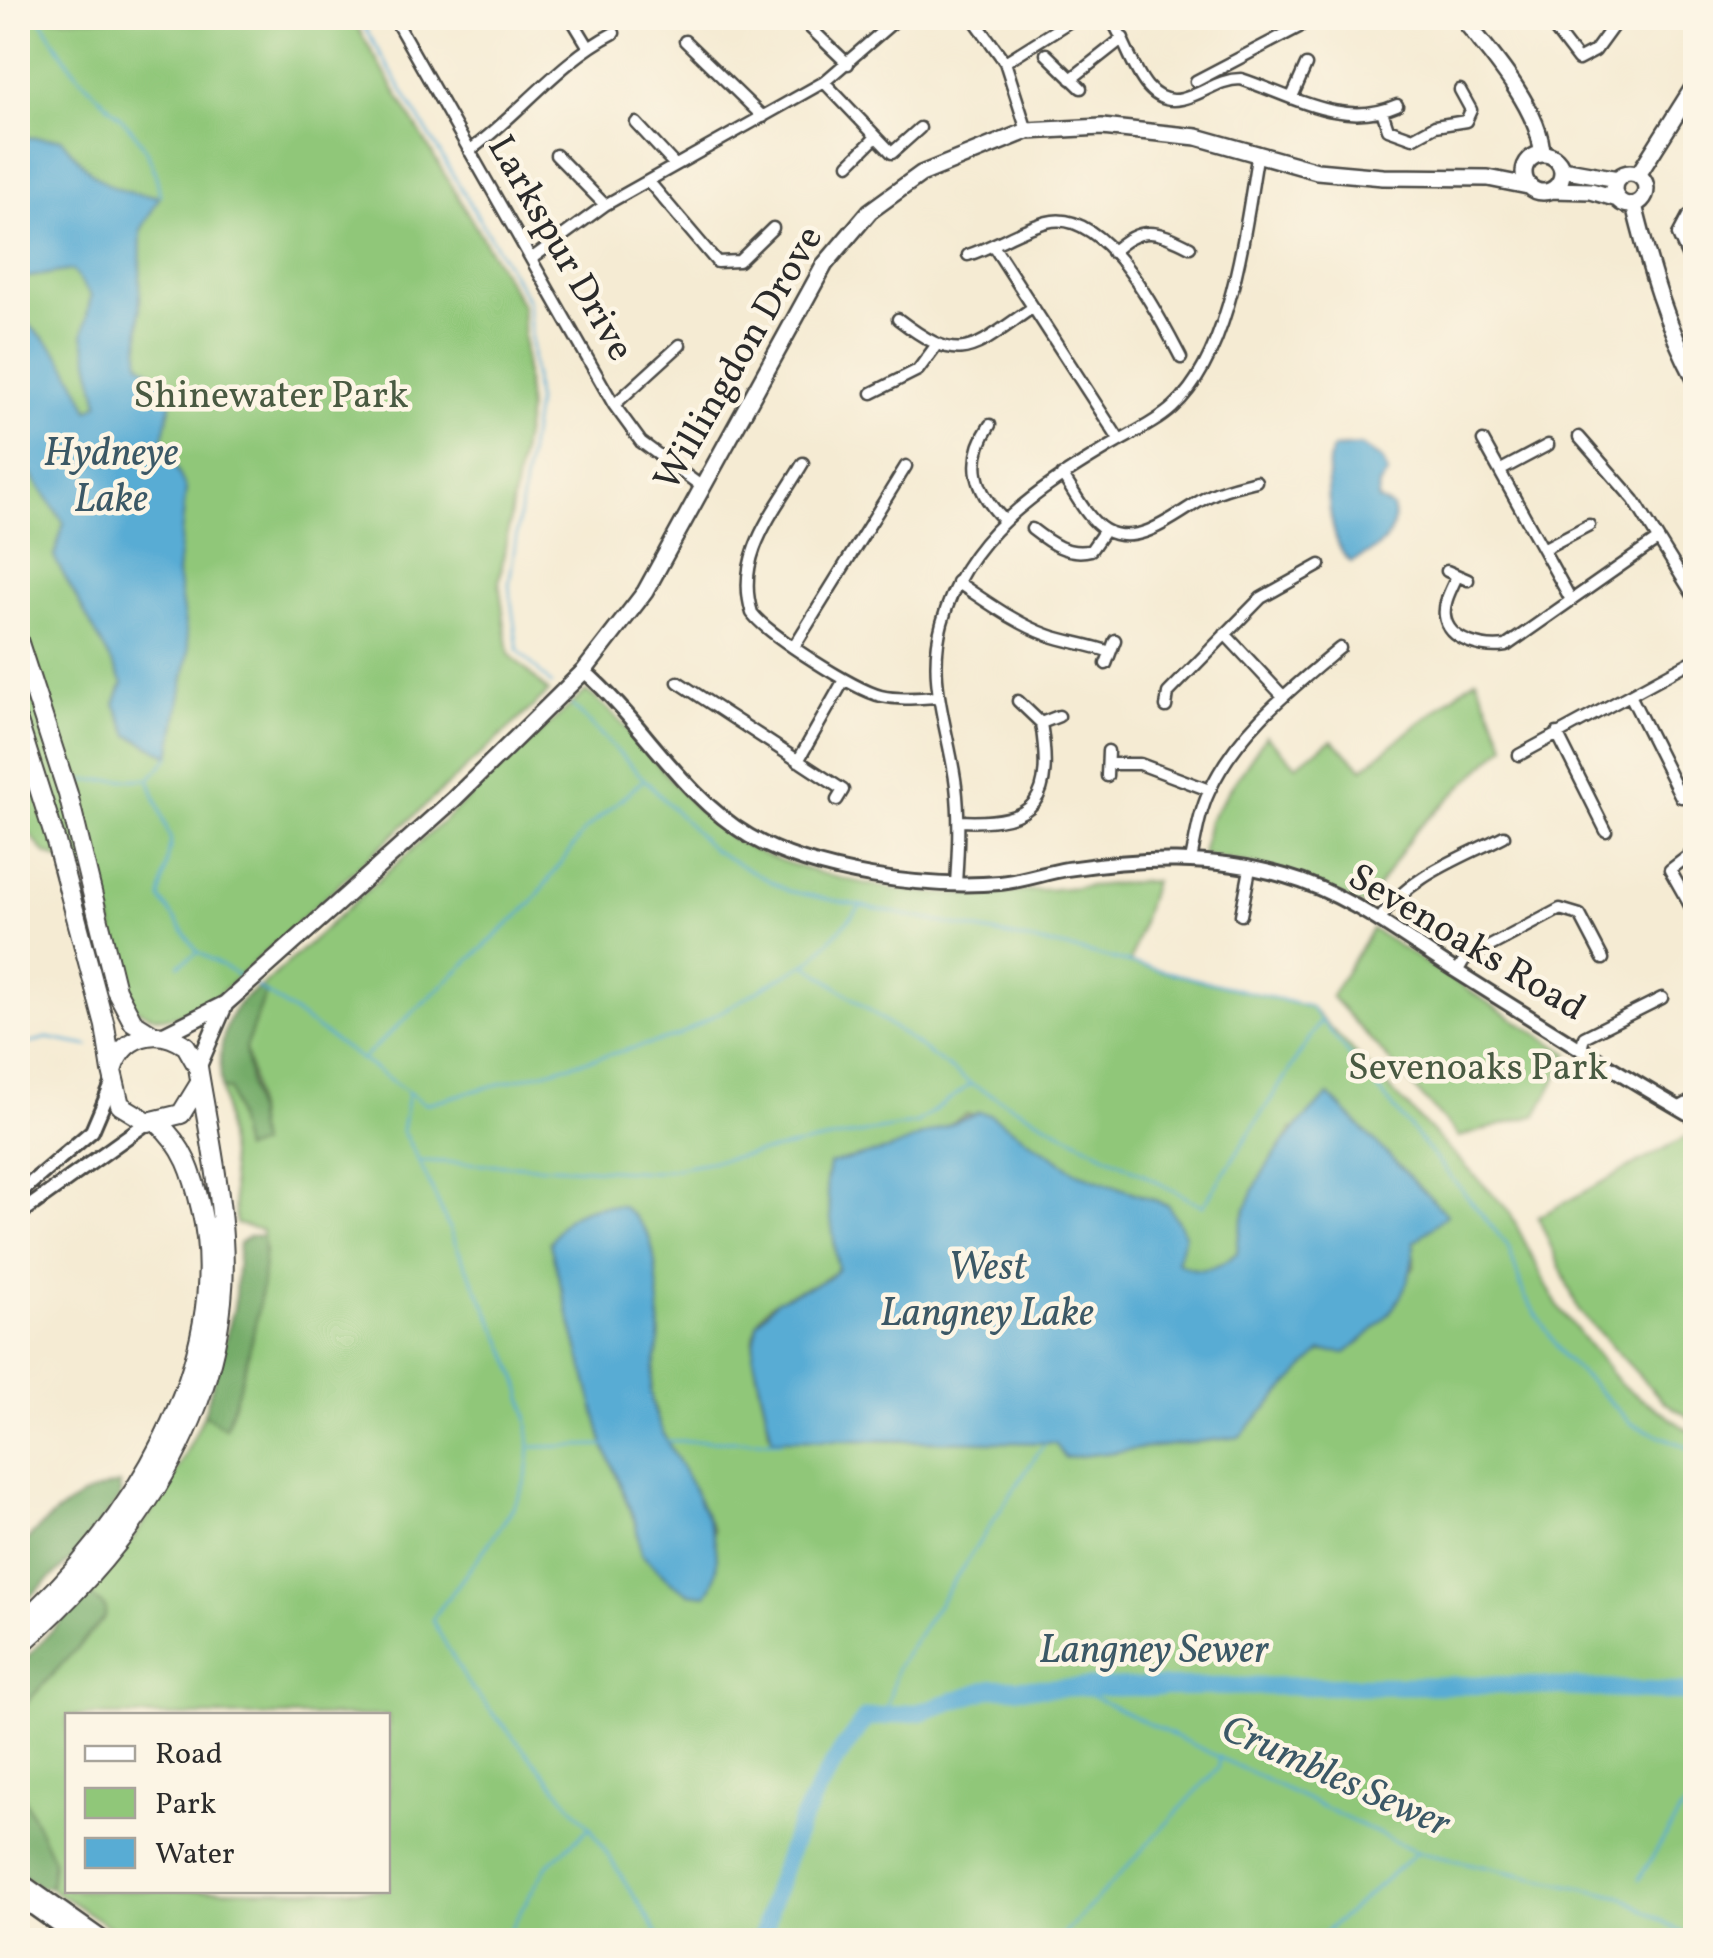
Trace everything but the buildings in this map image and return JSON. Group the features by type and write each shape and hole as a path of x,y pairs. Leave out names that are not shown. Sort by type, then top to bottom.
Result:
{"highway":[{"path":"18,640 62,771 116,990 133,1022 186,1046 199,1075 223,1257 217,1334 177,1450 130,1528 76,1594 18,1646"},
{"path":"18,722 42,794 105,1026 120,1105 152,1122 181,1146 203,1219 204,1302 195,1350 162,1444 126,1504 66,1580 18,1624"},
{"path":"112,1078 130,1042 158,1034"},
{"path":"152,1122 181,1114 199,1075"}],"main road":[{"path":"1462,18 1499,64 1536,126 1542,154"},
{"path":"1638,175 1696,83"},
{"name":"Willingdon Drove","path":"158,1034 225,1004 454,799 584,671 645,592 824,264 870,211 921,174 1027,131 1071,127 1138,129 1258,152 1318,171 1383,177 1488,178 1528,186"},
{"path":"1542,154 1552,156 1562,169 1618,178 1628,173 1638,175 1646,183 1646,194 1626,202 1591,191 1540,192 1528,186 1524,166 1542,154"},
{"name":"Willingdon Drove","path":"1488,178 1524,166"},
{"path":"1552,190 1560,181 1562,169"},
{"path":"1618,178 1614,189 1626,202 1656,296 1696,381"},
{"name":"Willingdon Drove","path":"199,1075 225,1004"},
{"path":"18,1880 103,1940"},
{"path":"18,1896 80,1940"}],"street":[{"name":"Larkspur Drive","path":"394,18 614,405 641,442 701,486"},
{"path":"571,18 588,46"},
{"path":"800,18 848,64"},
{"path":"531,259 605,205 824,82 898,18"},
{"path":"973,18 1005,62 1027,131"},
{"path":"1005,62 1075,18"},
{"path":"1110,18 1143,82 1166,100 1182,99 1227,79 1340,114 1382,112 1396,105"},
{"path":"1196,81 1299,28 1306,18"},
{"path":"1549,22 1578,60 1595,51 1620,18"},
{"path":"469,151 501,128 588,46 614,33"},
{"path":"1071,79 1123,38"},
{"path":"685,41 763,118"},
{"path":"1046,54 1081,88"},
{"path":"1292,97 1306,69 1318,76"},
{"path":"824,82 874,138 892,152 920,128"},
{"path":"1382,112 1388,129 1413,138 1435,126 1466,121 1472,110 1460,90"},
{"path":"636,123 675,165"},
{"path":"849,164 874,138"},
{"path":"956,884 956,783 936,697 936,648 957,582 975,551 1004,520 1062,475 1173,408 1206,360 1224,318 1258,152"},
{"path":"556,155 605,205"},
{"path":"650,182 717,262 739,260 772,228"},
{"path":"1696,213 1688,216 1678,236 1696,275"},
{"path":"968,255 1047,222 1062,220 1079,226 1112,252 1148,291 1181,358"},
{"path":"1112,252 1136,232 1150,230 1190,247"},
{"path":"994,247 1120,441"},
{"path":"898,319 935,347 962,350 980,344 1032,308"},
{"path":"614,405 680,344"},
{"path":"872,393 918,370 935,347"},
{"path":"990,425 975,455 975,470 980,490 1004,520"},
{"path":"1580,437 1634,500 1656,542 1696,600"},
{"path":"1483,441 1570,598"},
{"path":"1501,470 1548,444"},
{"path":"802,464 748,560 744,578 757,621 844,680 884,697 936,697"},
{"path":"795,645 906,466"},
{"path":"1062,475 1104,530 1139,534 1216,492 1256,481"},
{"path":"1052,523 1036,532 1079,553 1092,550 1104,530"},
{"path":"1543,549 1589,525"},
{"path":"1457,576 1444,618 1450,629 1482,649 1506,646 1656,542"},
{"path":"1166,707 1168,694 1261,598 1320,566"},
{"path":"957,582 1012,618 1051,636 1076,639 1108,658 1115,640"},
{"path":"1225,634 1282,695"},
{"path":"1191,860 1209,790 1282,695 1340,648"},
{"path":"1519,755 1696,659"},
{"name":"Sevenoaks Road","path":"584,671 619,704 714,812 752,838 791,856 837,868 956,884 1004,883 1115,862 1191,860 1285,876 1380,919 1580,1050 1696,1118"},
{"path":"798,760 844,680"},
{"path":"678,682 843,790 837,800"},
{"path":"1156,687 1168,694"},
{"path":"1630,694 1681,797"},
{"path":"958,821 994,822 1021,816 1037,802 1046,780 1042,723 1018,701"},
{"path":"1042,723 1058,716"},
{"path":"1557,733 1606,831"},
{"path":"1108,751 1108,769 1140,764 1209,790"},
{"path":"1380,919 1394,898 1416,881 1504,836"},
{"path":"1696,850 1670,870 1696,916"},
{"path":"1241,915 1250,869"},
{"path":"1457,972 1464,960 1560,909 1580,915 1603,959"},
{"path":"1580,1050 1584,1037 1595,1030 1662,998"},
{"path":"18,1194 92,1131 112,1078"},
{"path":"1678,1108 1696,1098"},
{"path":"18,1215 152,1122"}],"green space":[{"name":"Shinewater Park","path":"18,18 352,18 522,305 528,412 499,583 509,654 549,692 214,999 172,1017 151,1016 129,1004 101,877 45,853 18,820"},
{"path":"1476,678 1506,745 1415,831 1365,906 1282,871 1202,855 1209,820 1266,736 1296,765 1332,740 1363,768"},
{"path":"586,691 622,723 718,828 739,842 796,865 861,883 949,894 1154,881 1130,963 1310,1007 1509,1211 1557,1305 1620,1384 1695,1435 1695,1940 130,1940 50,1888 53,1860 18,1785 18,1712 105,1617 105,1607 92,1597 92,1590 155,1506 204,1414 225,1428 231,1414 265,1253 262,1230 236,1224 222,1089 230,1089 243,1149 258,1145 253,1084 245,1048 266,993 260,988","holes":["966,1114 991,1115 1078,1173 1168,1205 1177,1262 1201,1270 1215,1267 1237,1253 1249,1203 1293,1128 1414,1242 1414,1268 1335,1350 769,1432 754,1344 763,1313 776,1301 838,1269 834,1242 891,1149 936,1133","550,1244 659,1337 650,1394 663,1437 714,1530 688,1593 641,1554 636,1524 604,1445"]},
{"name":"Sevenoaks Park","path":"1372,929 1569,1054 1537,1115 1459,1137 1331,996"},
{"path":"260,988 266,992 245,1048 259,1145 243,1150 230,1090 222,1089 220,1061 230,1018 247,996"},
{"path":"1686,1137 1696,1163 1695,1421 1663,1401 1579,1311 1538,1217"},
{"path":"263,1235 262,1280 253,1333 225,1428 204,1414 234,1308 239,1243 249,1236"},
{"path":"119,1484 121,1497 72,1559 18,1608 18,1550 63,1508 90,1493"},
{"path":"83,1597 92,1597 105,1607 105,1617 18,1712 18,1667"},
{"path":"18,1785 53,1860 50,1888 39,1887 18,1872"}],"water":[{"name":"Hydneye Lake","path":"18,137 61,139 83,164 115,188 160,196 141,230 139,362 174,389 163,439 186,489 177,574 189,650 170,756 129,735 115,704 123,683 54,557 64,523 18,454 18,317 61,358 89,410 99,403 83,335 91,296 72,270 24,278 18,288"},
{"path":"1360,446 1382,459 1388,474 1379,485 1378,500 1392,507 1394,518 1384,542 1351,562 1337,542 1328,473 1333,448"},
{"name":"West Langney Lake","path":"1329,1095 1447,1215 1414,1242 1409,1277 1385,1318 1346,1353 1321,1351 1239,1437 1065,1458 1055,1443 772,1439 753,1354 757,1323 777,1300 828,1279 838,1269 826,1182 829,1164 891,1149 979,1112 991,1115 1078,1173 1168,1205 1185,1234 1177,1262 1201,1270 1223,1263 1237,1253 1246,1208 1267,1166 1296,1128"},
{"path":"599,1206 622,1206 643,1226 651,1244 658,1287 659,1332 651,1396 668,1444 709,1522 716,1548 716,1572 706,1595 688,1593 641,1554 636,1524 604,1445 550,1244 568,1218"}],"waterway":[{"path":"40,18 74,69 141,142 156,175 160,196"},
{"path":"359,18 528,300 536,403 509,585 518,650 551,684"},
{"path":"571,704 713,850 788,891 1081,951 1310,1007 1508,1246 1524,1295 1563,1356 1632,1424 1696,1451"},
{"path":"150,778 170,756"},
{"path":"74,781 146,779"},
{"path":"149,779 171,841 160,898 198,952 245,979"},
{"path":"18,781 31,782"},
{"path":"361,1060 531,904 585,830 642,781"},
{"path":"256,986 425,1104 678,1036 812,960 862,905"},
{"path":"179,965 197,953"},
{"path":"807,965 971,1084 1203,1206 1320,1022"},
{"path":"18,1046 47,1038 89,1046"},
{"path":"422,1161 655,1172 917,1123 971,1084"},
{"path":"408,1094 402,1131 501,1338 523,1398 529,1429 529,1458 517,1500 432,1620 468,1684 590,1827 662,1940"},
{"path":"668,1441 782,1441"},
{"path":"886,1713 897,1667 1044,1444"},
{"path":"533,1447 604,1445"},
{"name":"Langney Sewer","path":"762,1940 801,1823 829,1771 866,1718 920,1712 992,1688 1512,1685 1696,1693"},
{"name":"Crumbles Sewer","path":"1070,1686 1417,1852 1622,1897 1695,1940"},
{"path":"1059,1940 1219,1767 1219,1756"},
{"path":"1639,1879 1681,1811 1696,1800"},
{"path":"504,1940 546,1867 589,1828"},
{"path":"1316,1940 1416,1853"}]}
